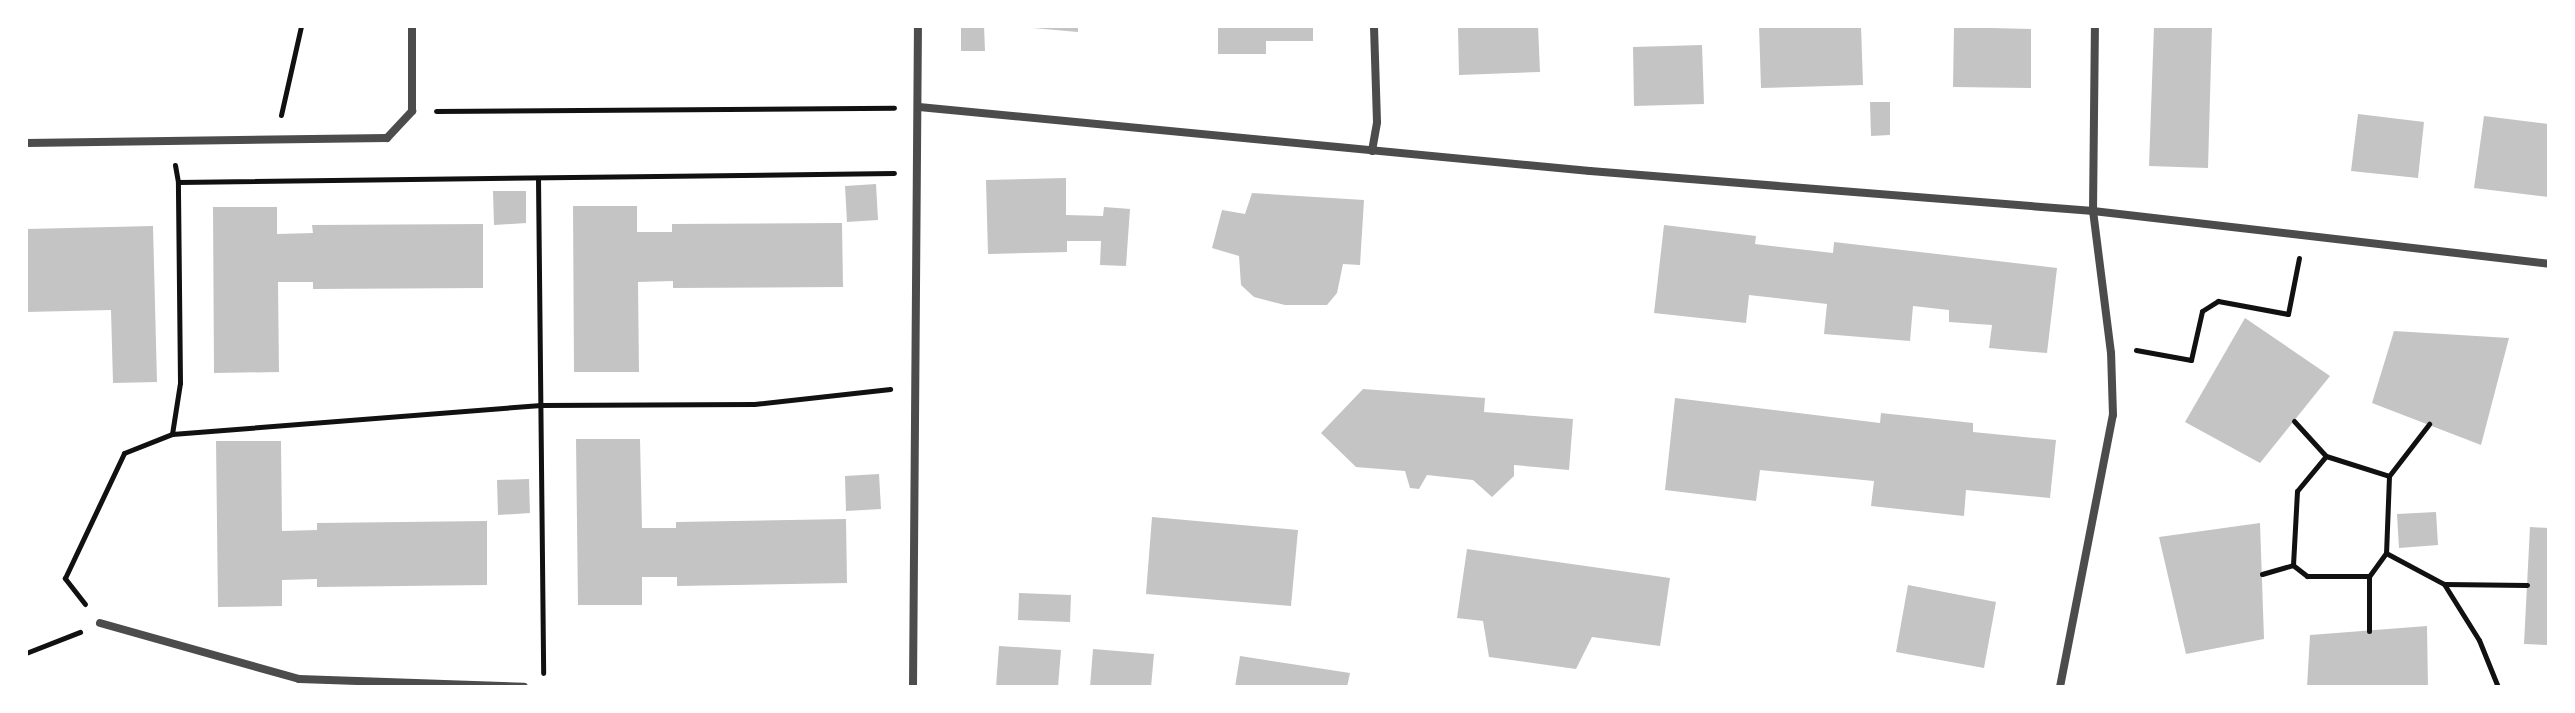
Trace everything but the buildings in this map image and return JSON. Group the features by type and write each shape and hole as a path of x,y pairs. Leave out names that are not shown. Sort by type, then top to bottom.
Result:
{"street":[{"path":"26,143 387,138 412,111 412,26"},
{"path":"913,687 918,26"},
{"path":"1372,151 1377,122 1374,26"},
{"path":"2060,687 2113,415 2111,353 2093,211 2095,26"},
{"path":"919,107 1372,151 2093,211 2304,233 2549,264"},
{"path":"100,623 299,679 524,687"}],"path":[{"path":"275,139 301,26"},
{"path":"412,111 919,107"},
{"path":"170,141 178,182 180,383 172,434"},
{"path":"178,182 919,173"},
{"path":"538,178 543,687"},
{"path":"2111,353 2144,349 2191,360 2202,311 2218,301 2288,314 2304,233"},
{"path":"26,653 100,623 65,578 124,453 172,434 541,405 754,404 916,386"},
{"path":"2294,421 2326,456 2389,476"},
{"path":"2369,631 2369,576 2386,553 2389,476 2429,424"},
{"path":"2293,565 2297,491 2326,456"},
{"path":"2386,553 2444,584 2527,585"},
{"path":"2262,574 2293,565"},
{"path":"2293,565 2307,576 2369,576"},
{"path":"2444,584 2479,640 2498,687"}]}
